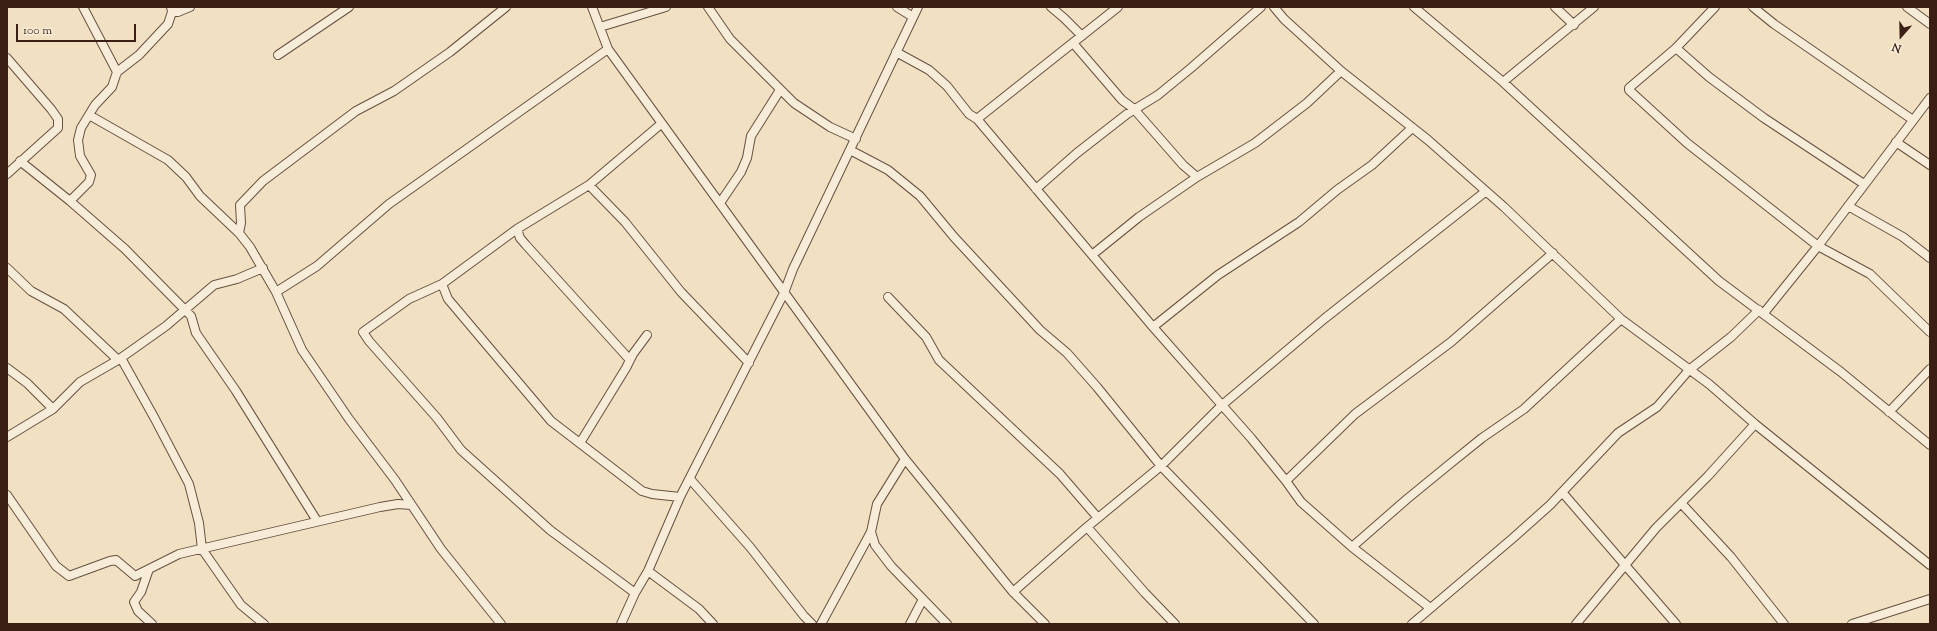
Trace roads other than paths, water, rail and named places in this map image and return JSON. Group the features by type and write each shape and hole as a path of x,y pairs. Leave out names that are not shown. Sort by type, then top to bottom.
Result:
{"street":[{"path":"83,7 117,72"},
{"path":"70,201 89,182 91,176 80,156 78,140 81,128 95,105 112,88 117,72 139,55 168,24 171,9 178,12 190,7"},
{"path":"278,55 349,7"},
{"path":"239,233 241,223 240,205 263,181 356,111 394,91 450,52 506,7"},
{"path":"592,7 608,49 905,459 1013,592 1043,623"},
{"path":"600,27 666,7"},
{"path":"708,7 730,39 794,103 830,127 856,138"},
{"path":"897,7 913,16"},
{"path":"621,624 635,593 648,571 680,496 784,293 793,269 918,7"},
{"path":"1051,7 1082,36"},
{"path":"977,119 1118,7"},
{"path":"1036,190 1077,153 1134,110 1158,95 1261,7"},
{"path":"1274,7 1284,19 1340,71 1428,140 1485,192 1504,206 1621,319 1709,384 1755,424 1930,565"},
{"path":"1414,7 1503,82 1719,281 1761,312 1930,445"},
{"path":"1555,7 1574,25"},
{"path":"1503,82 1594,7"},
{"path":"1715,7 1676,48 1629,89 1687,143 1818,246 1870,274 1930,332"},
{"path":"1753,7 1774,24 1913,120"},
{"path":"1907,7 1930,24"},
{"path":"1073,43 1122,100 1134,110 1183,165 1197,177"},
{"path":"1676,48 1709,78 1764,118 1864,184"},
{"path":"276,292 317,266 389,204 608,49"},
{"path":"896,52 929,70 947,86 969,114 977,119 1153,327 1221,406 1251,438 1301,502 1352,547 1429,607"},
{"path":"7,58 52,109 58,119 58,128 7,174"},
{"path":"1092,255 1139,216 1197,177 1255,143 1307,102 1340,71"},
{"path":"720,204 741,172 747,158 751,136 780,90"},
{"path":"1412,624 1429,607 1514,538 1562,492 1618,433 1657,407 1689,370 1732,337 1761,312 1818,246 1930,98"},
{"path":"89,115 168,160 186,177 200,196 239,233 250,247 276,292 302,350 348,419 441,548 501,624"},
{"path":"635,593 550,530 461,450 437,418 363,334 364,331 409,299 442,284 517,229 589,185 661,124"},
{"path":"1153,327 1218,275 1299,222 1337,190 1372,165 1412,128"},
{"path":"1896,142 1930,165"},
{"path":"850,150 888,170 920,196 954,237 1040,330 1067,353 1097,387 1161,466 1314,624"},
{"path":"20,162 70,201 125,249 186,309 191,316 196,333 236,391 317,521"},
{"path":"589,185 625,222 681,292 749,363"},
{"path":"1013,592 1087,527 1161,466 1221,406 1324,319 1485,192"},
{"path":"1848,206 1903,237 1930,258"},
{"path":"517,229 520,238 526,246 630,360"},
{"path":"1286,481 1355,414 1451,342 1553,253"},
{"path":"7,268 31,291 64,309 119,359 155,419 189,484 199,523 202,549 241,605 264,624"},
{"path":"7,437 53,409 80,382 119,359 166,326 214,285 237,279 263,268"},
{"path":"442,284 448,299 551,421 642,491 652,494 680,496"},
{"path":"888,297 926,337 939,360 1054,468 1098,518"},
{"path":"1352,547 1407,499 1464,453 1524,409 1621,319"},
{"path":"580,443 630,360 647,335"},
{"path":"7,368 27,383 53,409"},
{"path":"1889,412 1930,369"},
{"path":"1576,624 1656,528 1755,424"},
{"path":"821,624 871,532 877,504 905,459"},
{"path":"690,479 750,546 804,616 812,624"},
{"path":"1562,492 1676,624"},
{"path":"7,495 56,566 66,575 72,576 116,560 135,576 179,554 380,507 398,504 411,505"},
{"path":"1681,503 1731,557 1784,624"},
{"path":"1087,527 1145,593 1175,624"},
{"path":"871,532 875,545 883,555 947,624"},
{"path":"149,568 141,592 134,602 138,611 152,624"},
{"path":"648,571 699,609 713,624"},
{"path":"910,624 923,599"},
{"path":"1852,624 1930,599"}]}
